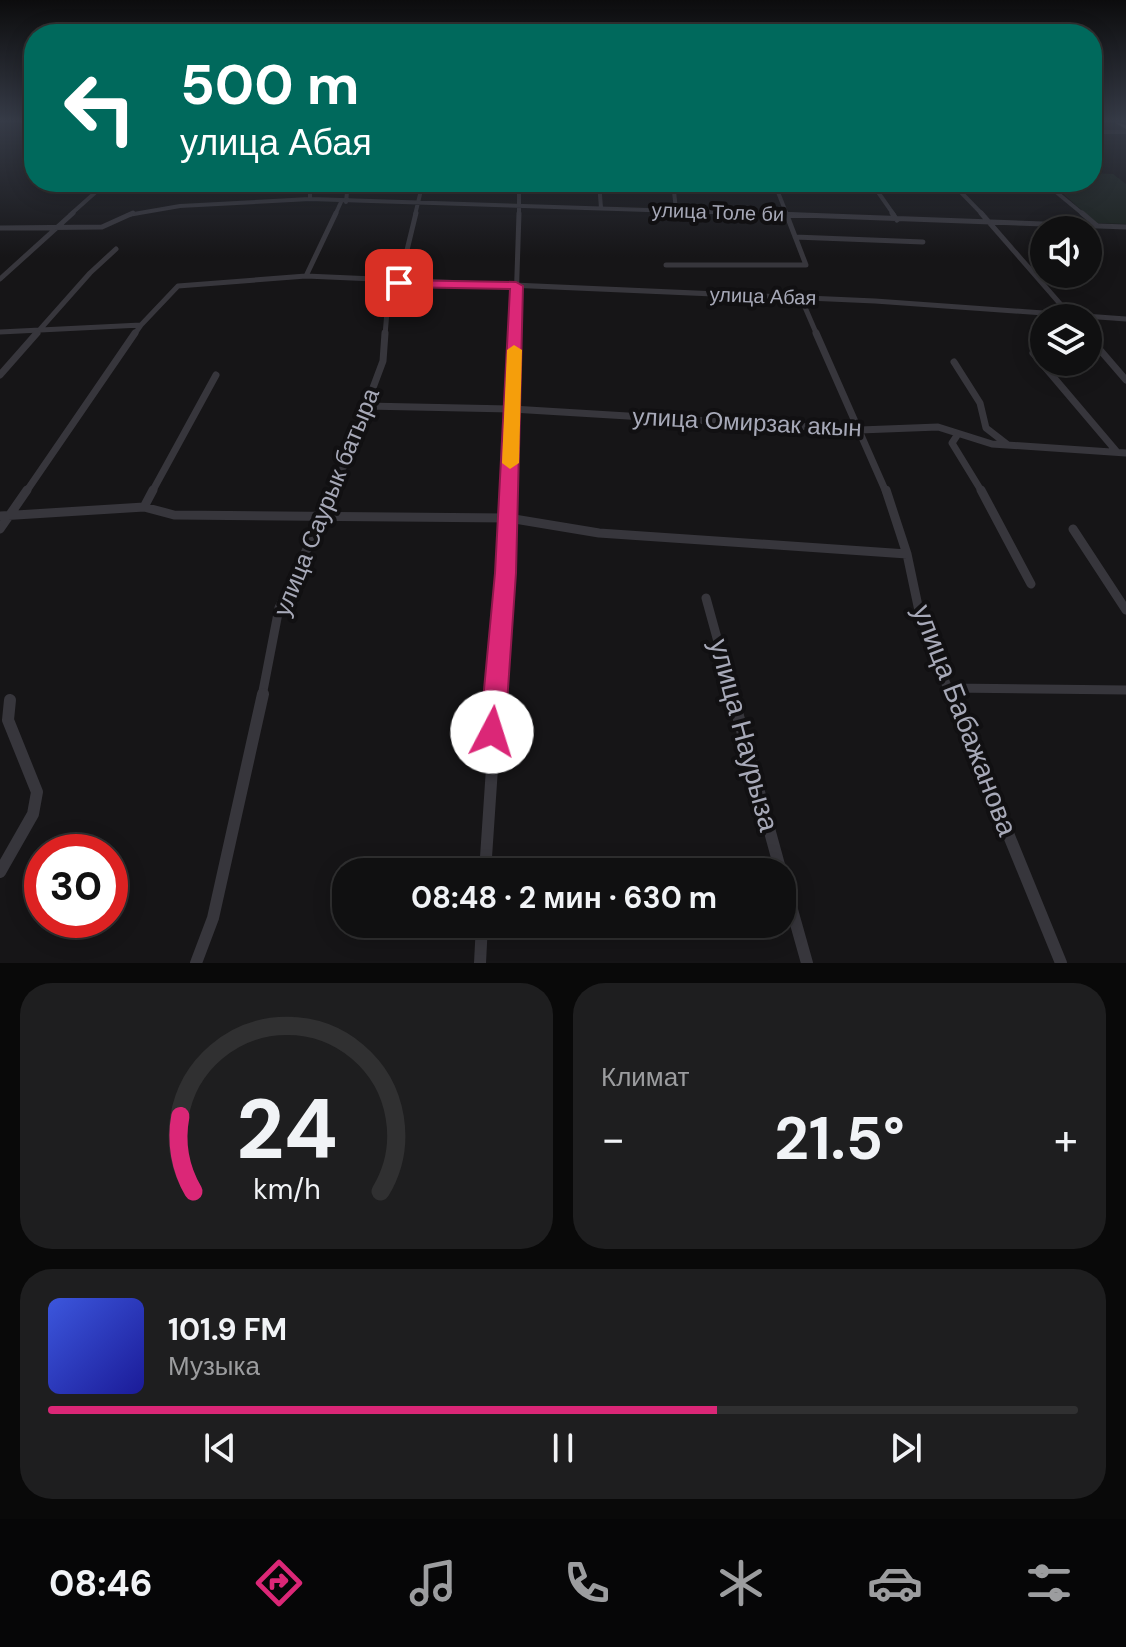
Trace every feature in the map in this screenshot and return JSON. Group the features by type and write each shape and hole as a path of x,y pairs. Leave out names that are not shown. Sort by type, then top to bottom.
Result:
{"street":[{"path":"0,279 97,192"},
{"path":"310,192 310,199"},
{"path":"306,276 346,192"},
{"name":"улица Саурык батыра","path":"196,963 213,918 253,747 279,608 324,515 383,361 388,300 399,283 420,192"},
{"path":"486,858 508,518 519,192"},
{"path":"600,192 601,208"},
{"path":"674,192 676,210"},
{"path":"666,265 806,265 777,192"},
{"path":"878,192 897,220"},
{"path":"961,192 1061,304"},
{"path":"1056,192 1086,216"},
{"name":"улица Толе би","path":"0,228 102,227 148,209 310,199 1030,224"},
{"name":"улица Толе би","path":"1102,225 1126,227"},
{"path":"795,237 923,242"},
{"path":"0,375 90,273 116,249"},
{"name":"улица Абая","path":"0,529 4,516 141,325 178,286 306,276 399,283 801,298 1030,313"},
{"name":"улица Бабажанова","path":"801,298 891,502 907,554 922,625 1061,963"},
{"name":"улица Абая","path":"1102,318 1126,319"},
{"path":"0,332 141,325"},
{"path":"1102,352 1126,380"},
{"path":"954,362 980,403 986,428 1008,445"},
{"path":"144,507 216,375"},
{"path":"1053,376 1122,453"},
{"name":"улица Омирзак акын","path":"366,406 512,409 860,430 938,427 992,444 1122,453"},
{"path":"958,434 952,443 997,516 1031,584"},
{"path":"4,516 144,507 174,515 508,518 599,533 907,554"},
{"path":"1073,529 1126,610"},
{"name":"улица Наурыза","path":"706,598 778,858"},
{"path":"949,688 1126,690"},
{"path":"0,872 33,814 37,792 8,720 10,700"},
{"name":"улица Наурыза","path":"796,923 807,963"},
{"path":"480,963 481,938"}],"shaded area":[{"path":"1102,173 1113,174 1126,184 1126,224 1102,223 1102,216 1088,216 1061,192 1102,192"}],"slow traffic":[{"path":"510,463 514,350"}],"route":[{"path":"399,283 516,286 505,573 492,732"}]}
